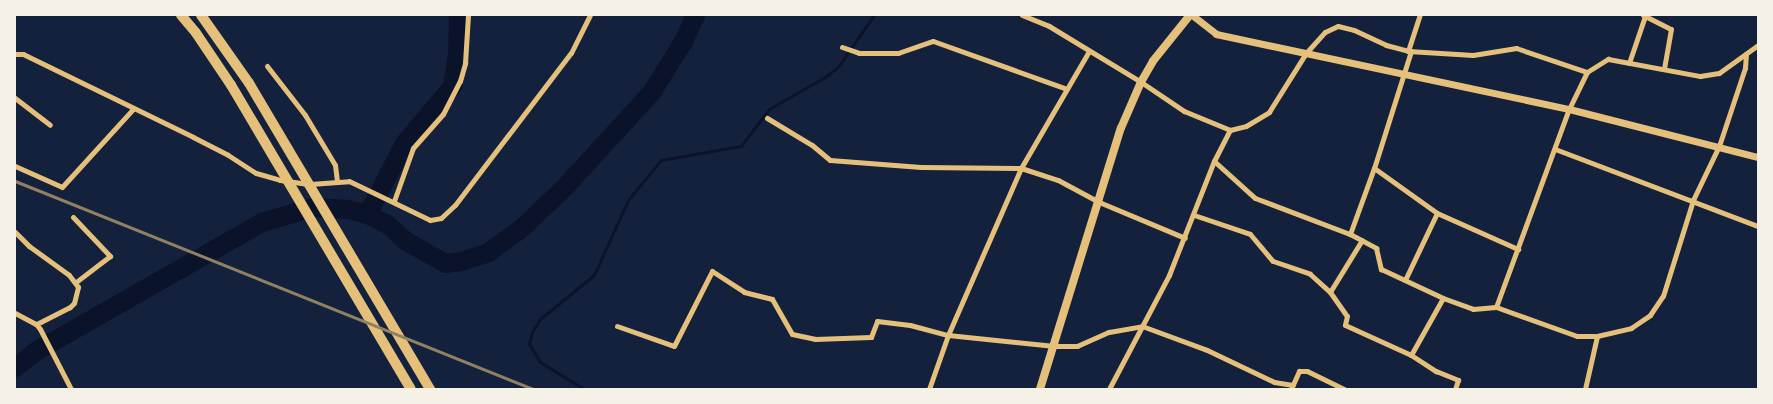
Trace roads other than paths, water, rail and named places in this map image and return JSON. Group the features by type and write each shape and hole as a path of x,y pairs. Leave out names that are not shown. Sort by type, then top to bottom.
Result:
{"highway":[{"path":"181,15 196,33 231,85 411,389"},
{"path":"202,15 249,83 430,389"}],"main road":[{"path":"1040,389 1122,128 1140,82 1152,61 1191,15"}],"street":[{"path":"394,201 413,148 444,114 460,81 465,63 468,15"},
{"path":"15,54 23,54 228,155 256,173 280,180 310,184 349,181 394,201 430,220 441,218 455,205 571,53 590,15"},
{"path":"1022,15 1049,26 1184,111 1230,130 1246,126 1269,112 1306,53 1325,32 1338,26 1409,51 1473,55 1516,48 1587,72"},
{"path":"1191,15 1216,34 1569,109 1758,156"},
{"path":"1350,234 1374,168 1404,74 1420,15"},
{"path":"1629,63 1644,16 1671,29 1664,68"},
{"path":"842,47 859,53 898,53 933,41 1067,89"},
{"path":"1496,307 1569,109 1587,72 1608,59 1700,76 1719,72 1758,45"},
{"path":"929,389 948,335 1020,168 1089,51"},
{"path":"1214,162 1255,198 1362,240 1376,248 1381,269 1443,298 1473,309 1496,307 1577,336 1597,336 1631,328 1650,315 1658,306 1693,200 1719,146 1746,68 1746,54"},
{"path":"267,66 306,115 336,164 337,181"},
{"path":"15,98 50,125"},
{"path":"15,166 62,187 133,109"},
{"path":"767,118 812,145 830,160 921,167 1020,168 1058,180 1099,202 1186,238"},
{"path":"1109,389 1169,275 1186,238 1214,162 1230,130"},
{"path":"1555,150 1693,200 1758,226"},
{"path":"1374,168 1437,213 1518,249"},
{"path":"1405,280 1437,213"},
{"path":"1194,215 1250,234 1273,261 1310,274 1330,292 1347,316 1345,325 1411,355 1436,371 1458,380 1455,389"},
{"path":"73,217 110,256 76,282"},
{"path":"15,232 29,246 76,282 78,287 74,303 70,307 38,326"},
{"path":"1330,292 1362,240"},
{"path":"617,326 674,346 712,271 744,292 772,299 792,334 815,339 871,337 877,321 910,325 948,335 1054,346 1077,346 1109,332 1142,326 1207,350 1274,382 1292,387 1299,371 1307,372 1344,389"},
{"path":"1411,355 1443,298"},
{"path":"15,313 38,326 71,389"},
{"path":"1585,389 1597,336"}],"waterway":[{"path":"365,213 372,205 404,143 452,86 457,55 458,15"},
{"path":"15,367 37,350 261,222 313,207 347,209 365,213 387,224 406,241 445,263 461,261 488,252 520,229 566,185 652,91 683,41 695,15"},
{"path":"584,389 540,362 529,344 532,332 540,319 594,275 628,200 661,160 741,146 769,109 825,77 838,67 874,15"}],"railway":[{"path":"15,181 533,389"}]}
